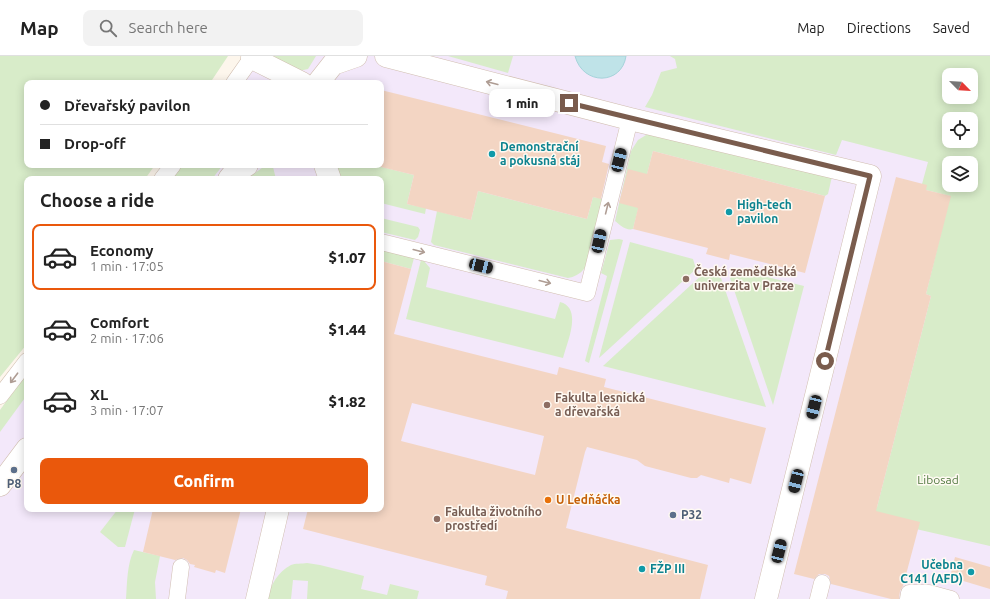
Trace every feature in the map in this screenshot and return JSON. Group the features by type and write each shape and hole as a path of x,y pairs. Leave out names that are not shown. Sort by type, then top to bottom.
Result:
{"street":[{"path":"320,80 333,64 356,56"},
{"path":"386,56 630,119 870,176 766,599"},
{"path":"252,57 296,80"},
{"path":"231,176 242,168"},
{"path":"0,485 24,453"},
{"path":"257,599 277,512"}],"lane":[{"path":"236,80 252,57"},
{"path":"384,243 587,293 630,119"},
{"path":"164,176 171,168"},
{"path":"0,396 24,364"},
{"path":"178,599 181,567"},
{"path":"818,599 822,583"},
{"path":"908,599 909,593 929,593 951,599"}],"shaded area":[{"name":"Česká zemědělská univerzita v Praze","path":"259,56 990,56 990,599 0,599 0,410 24,377 24,512 384,512 384,176 172,176 178,168 384,168 384,80 243,80"}],"green space":[{"path":"0,56 228,56 212,80 24,80 24,168 153,168 147,176 24,176 24,348 0,377"},
{"path":"274,56 316,56 308,69 299,71 276,59"},
{"path":"448,56 513,56 508,73"},
{"name":"Libosad","path":"670,56 990,56 990,546 868,518 877,507 931,296 926,294 950,196 926,190 922,184 928,162 842,140 836,155 645,107 652,95 661,72 677,68 675,59"},
{"path":"651,132 833,172 828,194 825,196 653,151 633,229 626,228 615,221 631,151 638,140"},
{"path":"178,168 221,168 214,176 172,176"},
{"path":"262,168 273,168 275,176 251,176"},
{"path":"336,168 384,168 414,175 407,204 426,208 425,214 384,204 384,176 336,176"},
{"path":"478,191 587,219 593,197 604,199 593,246 584,269 577,275 568,278 434,245 431,242 437,211 471,220"},
{"path":"384,219 418,227 420,230 418,237 415,240 384,233"},
{"path":"610,240 623,240 589,363 585,361 607,276 601,273"},
{"path":"630,242 693,259 696,269 599,358"},
{"path":"384,250 414,258 411,269 384,262"},
{"path":"421,260 424,261 430,268 426,287 555,319 560,302 567,305 571,311 572,326 563,358 406,319"},
{"path":"739,270 804,286 773,405 730,278"},
{"path":"705,272 721,278 766,407 603,366"},
{"path":"24,377 24,399 0,432 0,410"},
{"path":"116,512 134,512 125,547 118,547 100,532"},
{"path":"134,550 160,556 155,582 156,599 126,599 129,567"},
{"path":"307,563 364,576 361,589 387,595 390,584 419,591 417,599 307,599 308,581 293,580 291,599 266,599 272,584 282,571 293,564"}],"water":[{"path":"575,56 626,56 623,66 617,72 610,77 602,78 594,77 586,73 579,66"}],"building":[{"name":"Demonstrační a pokusná stáj","path":"384,91 606,146 602,162 609,164 601,199 593,197 587,219 478,191 471,220 407,204 414,175 384,168"},
{"name":"High-tech pavilon","path":"653,151 825,196 805,273 730,254 729,260 706,254 708,248 633,229 638,208 619,203 628,169 647,174"},
{"path":"896,177 927,185 926,190 951,196 926,294 931,296 876,511 920,522 899,599 891,599 831,584 829,576 825,574 819,574 814,579 794,574"},
{"path":"384,262 411,269 394,334 557,375 559,367 606,379 604,387 766,428 751,484 730,478 729,483 701,475 697,478 691,478 645,466 637,460 587,447 585,452 566,528 708,565 700,599 506,599 508,591 485,585 487,576 303,529 307,512 384,512","holes":["412,403 544,436 535,475 401,441"]},
{"path":"152,512 240,512 225,573 216,570 215,573 194,567 195,565 190,564 183,558 175,560 143,552"},
{"name":"Učebna C141 (AFD)","path":"955,557 990,567 990,589 950,577"}],"place":[{"name":"Demonstrační a pokusná stáj","path":"492,154"},
{"name":"High-tech pavilon","path":"729,212"},
{"name":"Česká zemědělská univerzita v Praze","path":"686,279"},
{"name":"Fakulta lesnická a dřevařská","path":"547,405"},
{"name":"P8","path":"14,470"},
{"name":"U Ledňáčka","path":"548,500"},
{"name":"P32","path":"673,515"},
{"name":"Fakulta životního prostředí","path":"437,519"},
{"name":"FŽP III","path":"642,569"},
{"name":"Učebna C141 (AFD)","path":"971,572"}],"route":[{"path":"569,103 870,176 825,361"}]}
